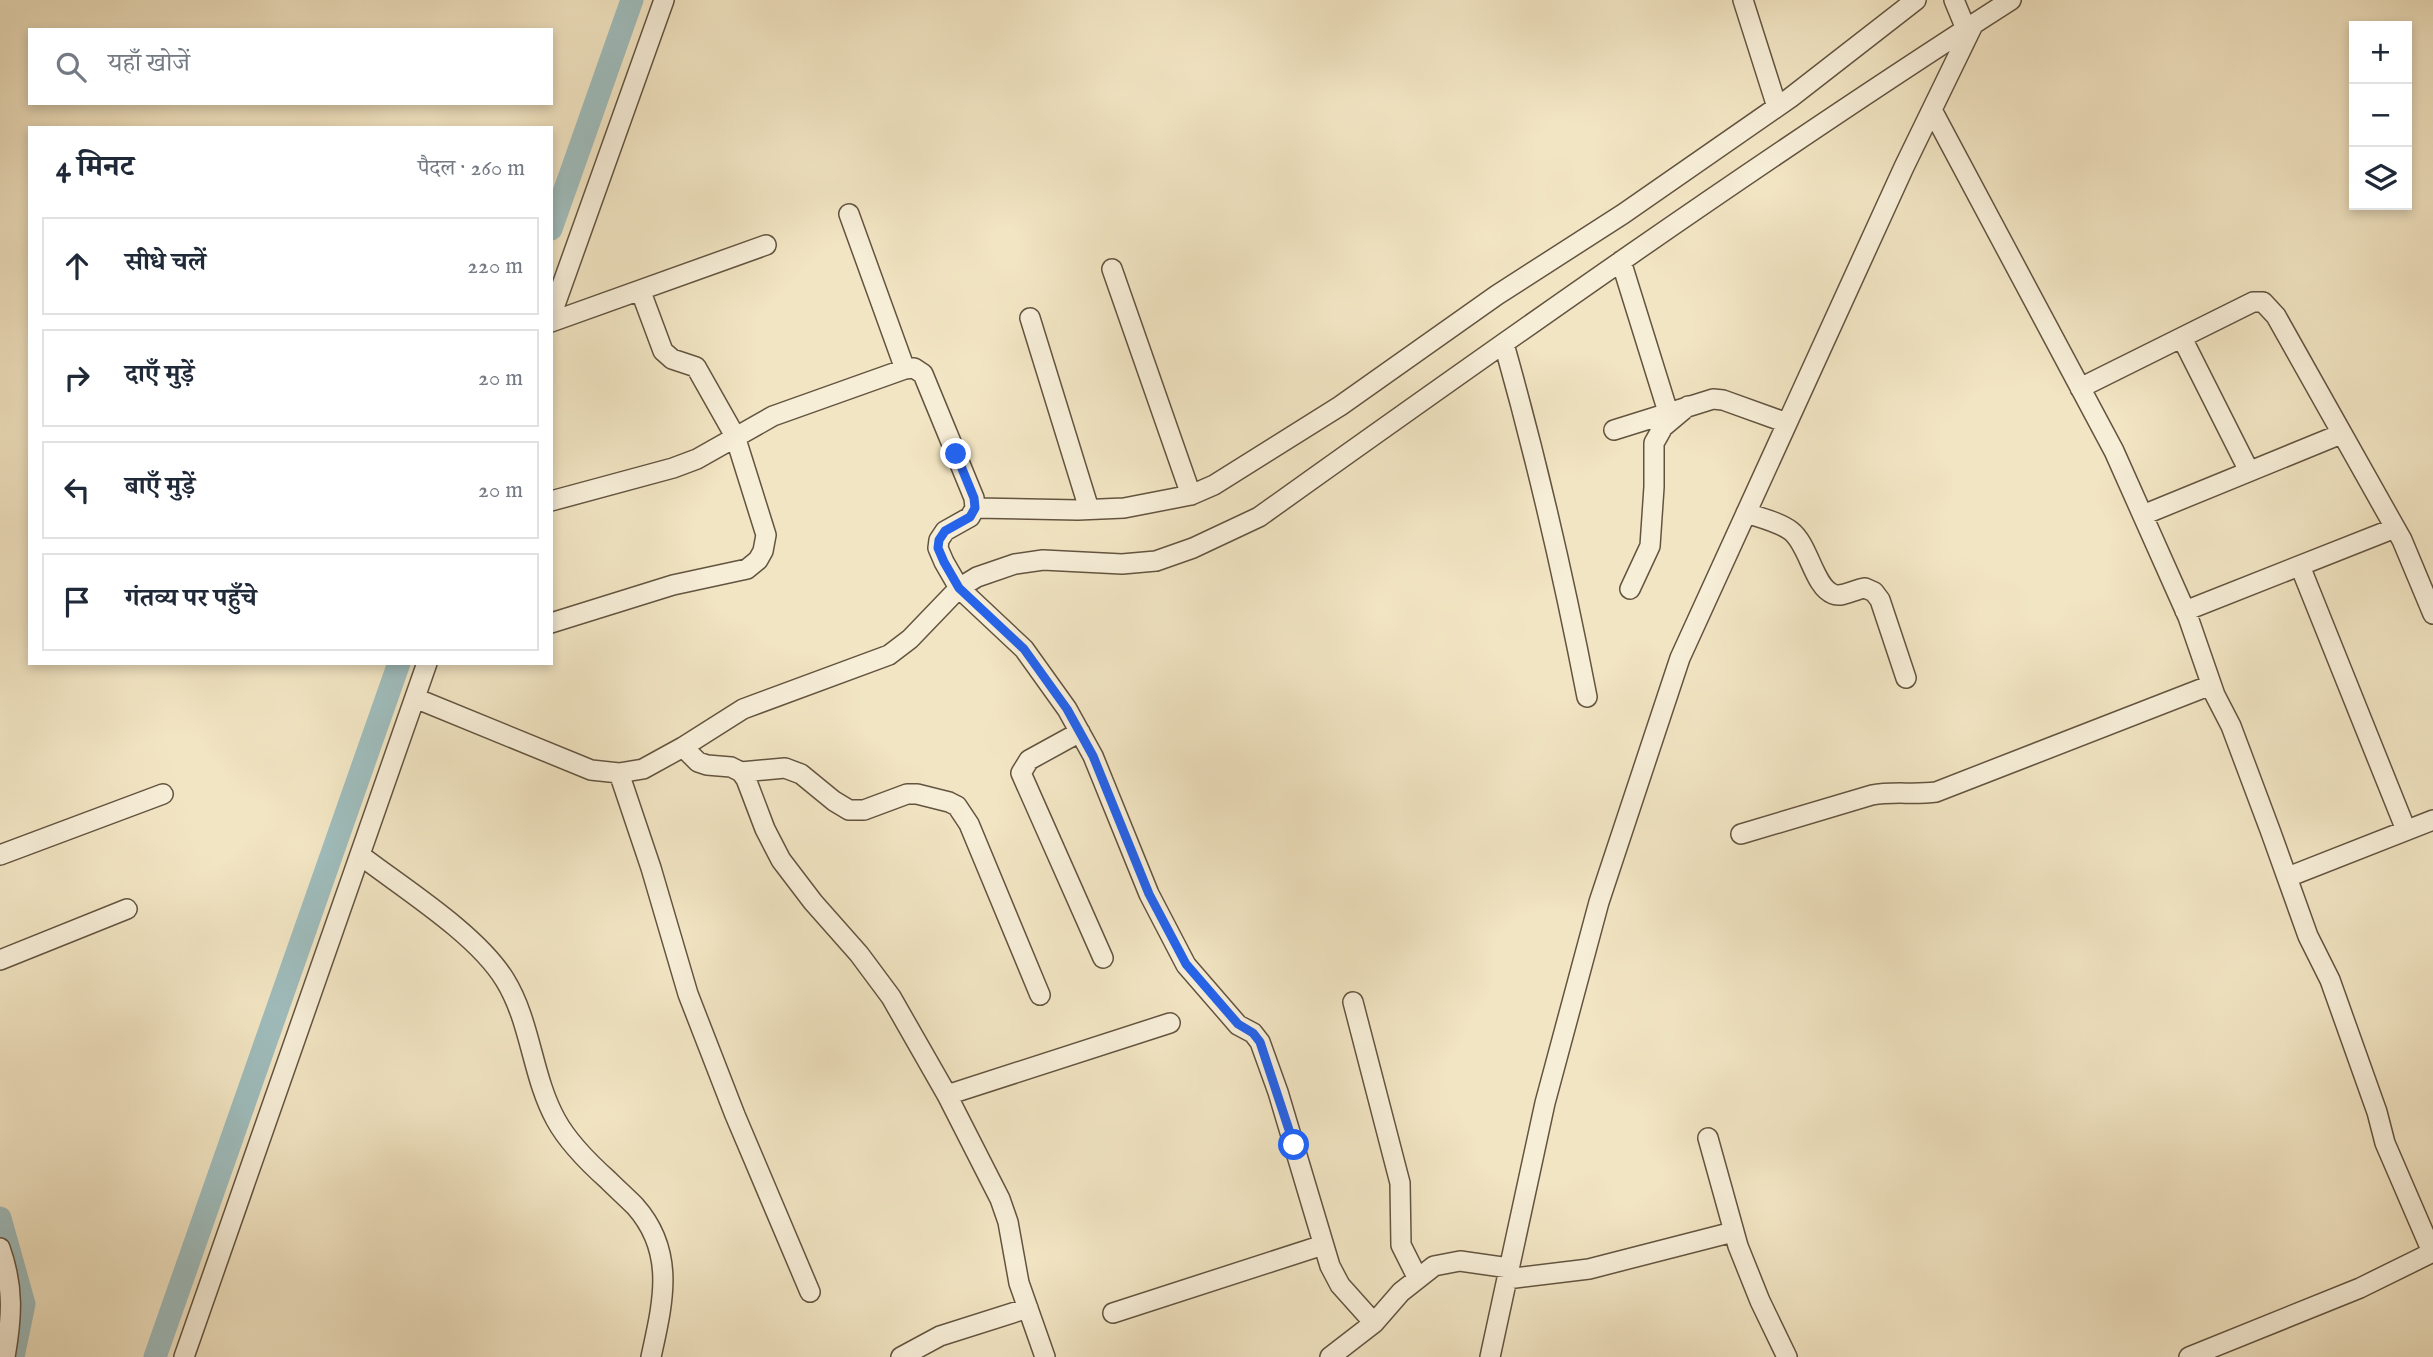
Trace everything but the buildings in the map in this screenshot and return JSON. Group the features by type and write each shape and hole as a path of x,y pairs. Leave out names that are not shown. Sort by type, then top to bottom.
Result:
{"street":[{"path":"553,310 664,0"},
{"path":"1743,0 1777,107"},
{"path":"975,508 1124,508 1191,495 1214,485 1340,405 1497,295 1623,214 1777,107 1916,0"},
{"path":"1954,0 1968,25"},
{"path":"952,576 977,577 1015,564 1043,561 1122,564 1156,561 1193,548 1259,517 1621,261 1968,25 2011,0"},
{"path":"1490,1357 1545,1103 1599,902 1680,658 1932,110 1968,25"},
{"path":"1932,110 2114,451 2143,515 2185,611 2211,685 2231,726 2308,936 2330,980 2377,1112 2385,1143 2432,1252 2360,1288 2189,1357"},
{"path":"849,214 905,369"},
{"path":"553,322 766,245"},
{"path":"1621,261 1668,412"},
{"path":"1112,268 1191,495"},
{"path":"553,622 673,585 747,569 758,560 763,551 766,535 735,436 696,367 671,359 663,351 641,292"},
{"path":"2080,388 2253,302 2263,302 2276,316 2395,528 2433,614"},
{"path":"1030,318 1089,509"},
{"path":"2182,338 2249,471"},
{"path":"1504,344 1534,450 1568,595 1587,697"},
{"path":"553,500 698,459 773,416 905,369 914,368 923,374 974,498 975,508 970,517 945,531 939,540 938,548 952,576 1024,649 1067,709 1093,756 1149,894 1181,955 1221,1007 1260,1042 1333,1274 1374,1323"},
{"path":"1614,430 1706,400 1723,400 1787,424"},
{"path":"1630,589 1650,546 1654,443 1663,427 1688,406"},
{"path":"2143,515 2341,434"},
{"path":"1746,513 1784,526 1793,532 1826,589 1834,595 1865,588 1874,592 1880,600 1906,678"},
{"path":"2185,611 2395,528"},
{"path":"2300,566 2406,830"},
{"path":"415,698 591,770 619,773 643,769 684,747 743,709 889,654 911,639 952,576"},
{"path":"184,1357 426,665"},
{"path":"1741,834 1872,795 1936,792 2211,685"},
{"path":"1080,732 1029,760 1021,773 1103,958"},
{"path":"684,747 698,762 731,767 741,772 780,860 859,954 891,997 947,1095 1000,1199 1008,1222 1019,1283 1045,1357"},
{"path":"741,772 785,768 801,774 849,810 864,810 907,794 957,806 969,824 1040,995"},
{"path":"619,773 651,868 688,994 735,1115 810,1292"},
{"path":"0,855 163,794"},
{"path":"2288,877 2433,820"},
{"path":"360,855 462,933 505,980 516,1004 555,1120 572,1143 650,1226 663,1257 664,1283 651,1357"},
{"path":"0,960 127,909"},
{"path":"1353,1002 1400,1183 1401,1245 1417,1277"},
{"path":"947,1095 1170,1023"},
{"path":"1708,1138 1733,1232 1760,1301 1787,1357"},
{"path":"1330,1357 1374,1323 1401,1292 1434,1266 1460,1261 1508,1273 1599,1266 1733,1232"},
{"path":"1113,1313 1323,1245"},
{"path":"0,1248 8,1269 12,1303 5,1357"},
{"path":"901,1357 940,1336 1028,1308"}],"waterway":[{"path":"553,223 632,0"},
{"path":"155,1357 398,665"},
{"path":"0,1218 24,1304 13,1357"}],"route":[{"path":"956,454 974,498 975,508 970,517 945,531 939,540 938,548 944,562 959,588 1024,649 1067,709 1093,756 1149,894 1175,946 1221,1007 1260,1042 1294,1145"}]}
